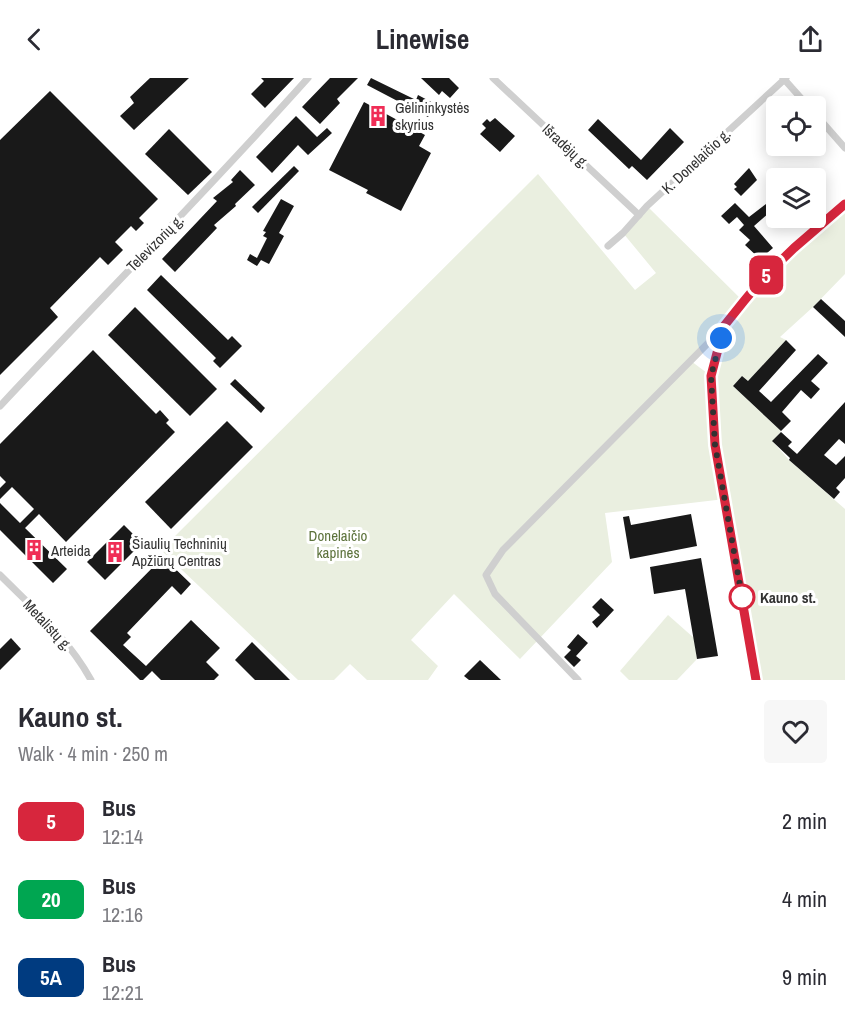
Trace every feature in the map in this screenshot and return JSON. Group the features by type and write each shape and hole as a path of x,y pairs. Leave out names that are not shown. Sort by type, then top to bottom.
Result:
{"street":[{"name":"Televizorių g.","path":"0,406 118,280 188,210 308,78"},
{"name":"Išradėjų g.","path":"493,78 639,215"},
{"name":"K. Donelaičio g.","path":"608,246 785,78"},
{"path":"785,78 800,96"},
{"path":"826,126 845,148"},
{"path":"578,680 495,594 486,575 503,550 724,326 764,277 845,204"},
{"path":"724,326 711,376 715,445 756,680"},
{"name":"Metalistų g.","path":"0,575 60,635 77,656 91,680"}],"green space":[{"name":"Donelaičio kapinės","path":"538,174 635,290 656,273 623,233 647,206 743,301 820,228 826,228 826,222 845,204 845,274 780,337 786,340 748,381 742,376 733,386 781,431 773,442 789,460 845,509 845,680 756,680 725,499 605,513 612,562 520,659 454,594 411,640 438,666 428,680 367,680 350,664 334,680 298,680 161,550","holes":["724,328 711,376 691,361"]},
{"path":"668,615 694,638 697,659 677,680 629,680 620,671"}],"building":[{"path":"150,78 189,78 134,130 120,116 134,103 130,97"},
{"path":"261,78 294,78 265,108 251,94 264,81"},
{"path":"330,78 358,78 337,99 340,103 320,124 302,107"},
{"path":"371,78 416,100 418,95 435,104 428,117 367,85"},
{"path":"421,78 449,78 459,88 450,98 442,91 439,95"},
{"path":"50,91 158,199 139,218 144,223 136,231 131,226 115,242 123,250 108,265 100,257 50,308 58,317 0,375 0,140"},
{"path":"364,102 425,135 419,146 431,153 401,211 366,193 368,190 329,170"},
{"path":"296,116 317,137 327,128 332,133 308,155 298,145 272,173 256,157"},
{"path":"495,118 515,136 500,152 480,134 486,128 482,124 487,119 490,122"},
{"path":"598,119 641,160 670,128 684,142 647,180 632,166 629,169 588,130"},
{"path":"169,129 212,172 188,195 145,154"},
{"path":"294,166 299,171 258,213 252,207"},
{"path":"749,168 757,180 741,196 734,189 737,187 734,184"},
{"path":"240,170 255,185 214,225 217,228 175,272 162,259 217,201 213,198 233,182 231,180"},
{"path":"281,199 294,206 279,233 284,236 269,264 261,260 257,266 247,260 250,254 257,258 267,238 263,236 266,232 263,231"},
{"path":"735,203 749,217 766,204 766,216 754,226 773,248 760,259 745,245 750,240 739,230 744,225 737,217 729,224 721,216"},
{"path":"161,275 228,340 232,336 242,346 220,368 213,361 216,358 147,290"},
{"path":"821,299 845,321 845,337 813,307"},
{"path":"135,307 217,389 190,416 108,335"},
{"path":"786,340 796,350 759,391 771,402 818,354 828,363 811,381 820,389 811,399 801,390 782,412 791,421 781,431 733,386 742,376 748,381"},
{"path":"93,350 156,414 160,410 169,420 166,423 175,432 66,542 39,514 25,528 67,569 53,583 0,530 0,503 20,523 34,509 12,487 0,499 0,488 6,482 0,476 0,444"},
{"path":"235,379 265,408 261,413 230,384"},
{"path":"845,402 845,444 839,439 824,455 836,465 845,456 845,478 836,488 840,492 834,499 789,460 790,458 772,441 781,432 792,442 788,446 797,454"},
{"path":"227,421 253,447 171,529 145,502"},
{"path":"691,514 697,546 630,559 623,517 629,516 631,525"},
{"name":"Šiaulių Techninių Apžiūrų Centras","path":"124,525 142,543 105,580 87,562"},
{"path":"163,557 191,584 181,595 172,586 127,633 131,637 123,645 146,666 191,620 220,648 206,662 219,675 214,680 161,680 152,671 140,680 90,631"},
{"path":"701,558 718,656 697,659 685,589 654,594 650,567"},
{"path":"601,598 614,610 597,628 592,622 600,615 592,607"},
{"path":"578,634 588,643 576,656 581,660 574,667 564,657 571,650 567,647"},
{"path":"11,638 21,649 0,670 0,649"},
{"path":"252,642 290,680 255,680 235,660"},
{"path":"480,660 501,680 469,680 464,676"}],"bus line":[{"name":"5","path":"756,680 715,445 711,376 724,326 764,277 845,204"}],"place":[{"name":"Gėlininkystės skyrius","path":"378,116"},
{"name":"Arteida","path":"34,550"},
{"name":"Šiaulių Techninių Apžiūrų Centras","path":"115,552"},
{"name":"Kauno st.","path":"742,597"}],"route":[{"path":"721,338 711,376 715,445 742,597"}]}
